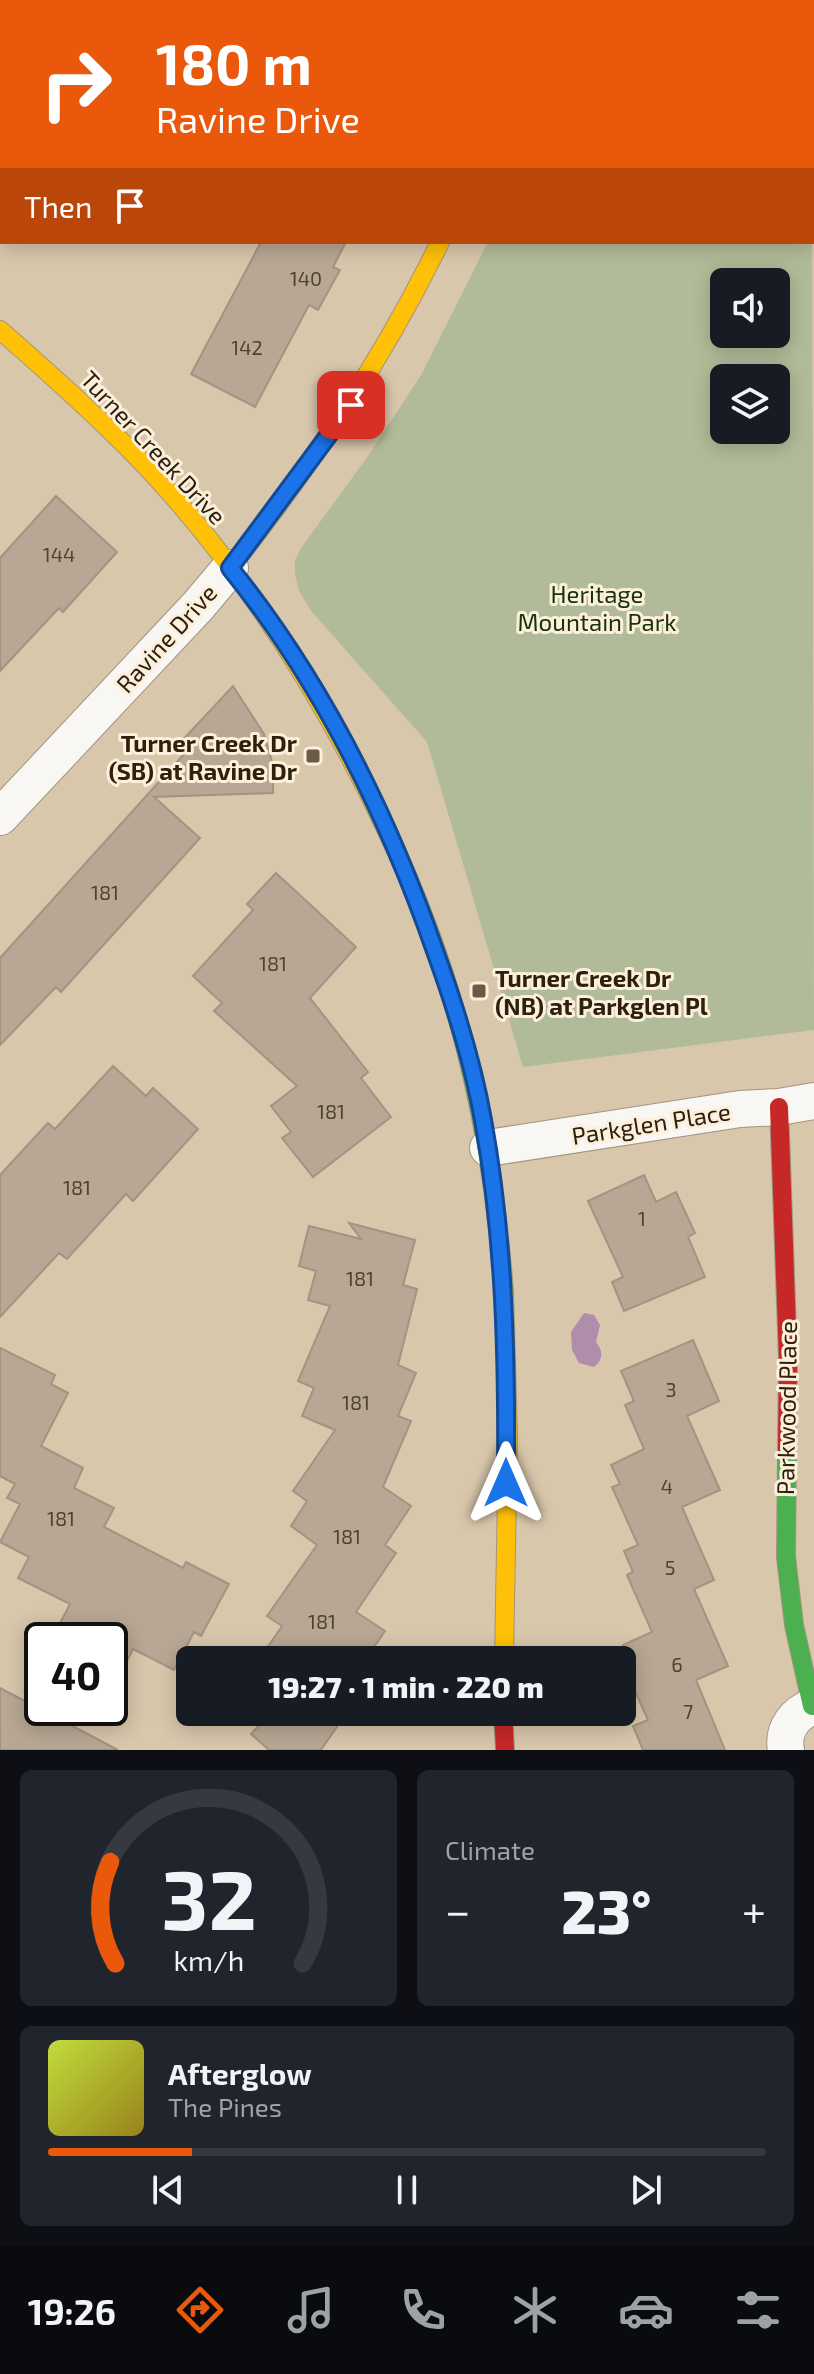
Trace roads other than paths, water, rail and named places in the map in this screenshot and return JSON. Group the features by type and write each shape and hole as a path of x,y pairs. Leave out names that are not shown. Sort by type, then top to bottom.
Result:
{"street":[{"name":"Ravine Drive","path":"0,817 230,568 351,405 390,343 439,244"},
{"name":"Turner Creek Drive","path":"0,330 122,442 182,507 259,603 318,694 381,813 419,904 449,990 475,1085 488,1148 504,1291 508,1365 504,1646"},
{"name":"Parkglen Place","path":"488,1148 740,1109 797,1104"},
{"name":"Parkwood Place","path":"786,1750 786,1731 792,1720 801,1711 813,1706 797,1644 786,1557 788,1344 797,1104"},
{"path":"504,1726 505,1750"}],"place":[{"name":"Turner Creek Dr (SB) at Ravine Dr","path":"313,756"},
{"name":"Turner Creek Dr (NB) at Parkglen Pl","path":"479,991"}],"park label":[{"name":"Heritage Mountain Park","path":"597,607"}]}
